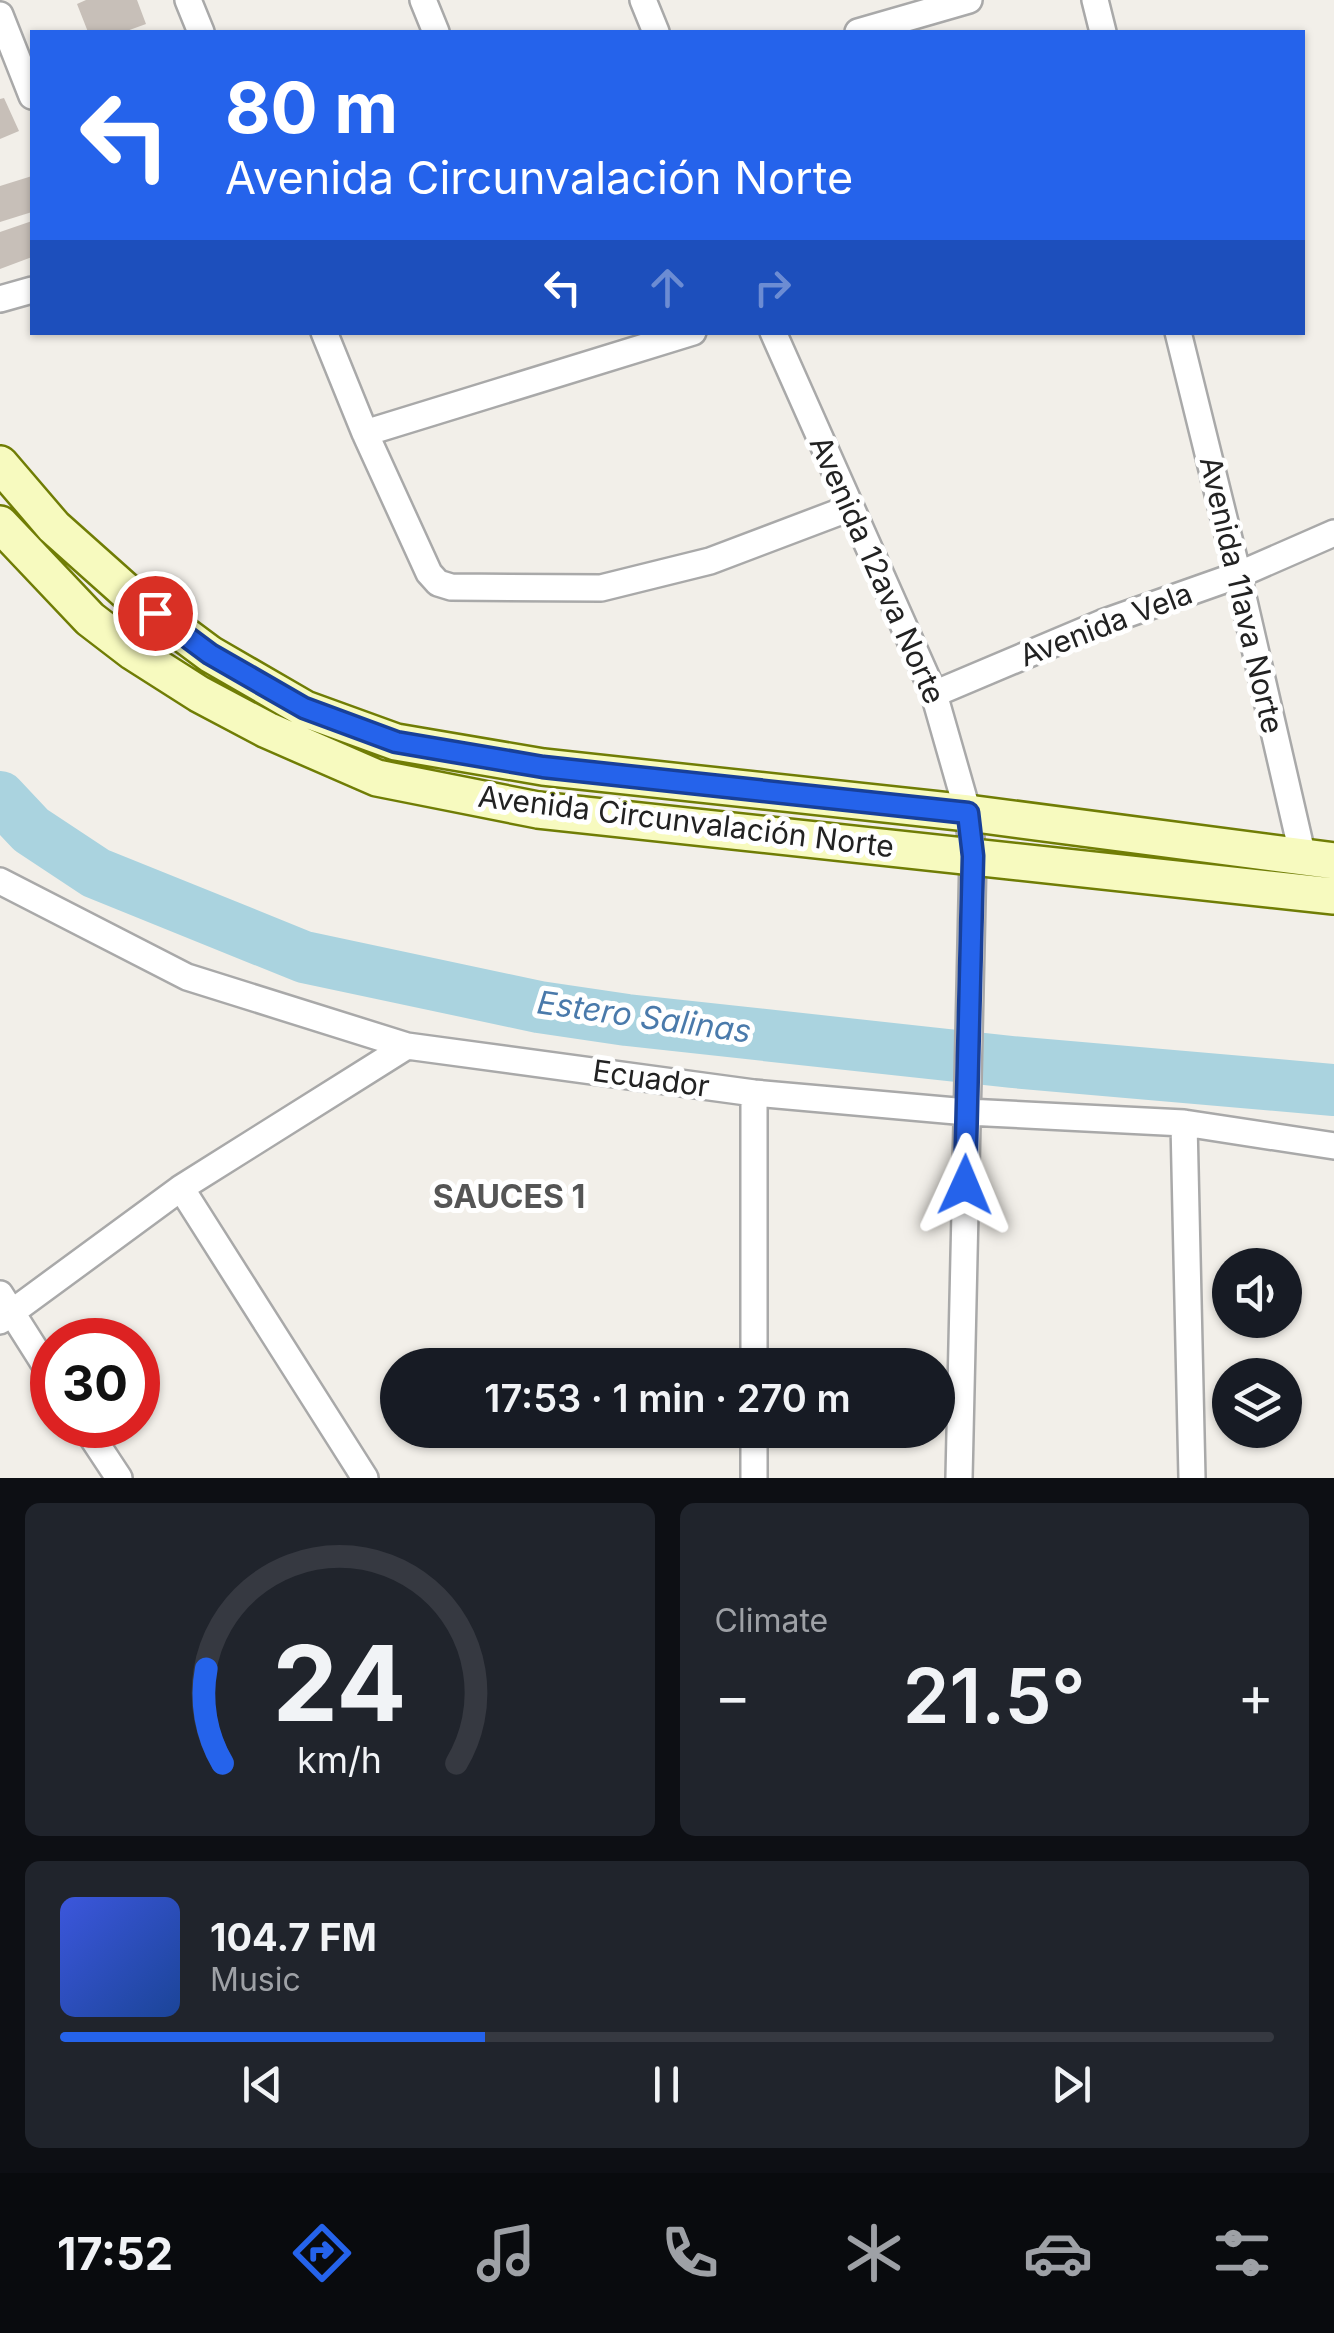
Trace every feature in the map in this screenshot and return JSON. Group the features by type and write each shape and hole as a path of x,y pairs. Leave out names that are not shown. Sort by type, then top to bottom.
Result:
{"main road":[{"name":"Avenida Circunvalación Norte","path":"0,464 54,527 128,592 210,654 304,708 396,742 543,767 968,813 1319,859"},
{"name":"Avenida Circunvalación Norte","path":"0,524 90,619 133,652 199,694 267,730 377,778 538,810 1334,896"}],"street":[{"path":"188,0 201,30"},
{"path":"423,0 435,30"},
{"path":"642,0 655,30"},
{"path":"865,30 968,0"},
{"path":"1095,0 1102,30"},
{"path":"0,15 30,91"},
{"path":"0,299 30,291"},
{"path":"325,335 365,434 429,573 438,583 452,587 601,588 710,561 850,508"},
{"path":"365,434 683,335"},
{"name":"Avenida 12ava Norte","path":"774,335 934,694 968,813 973,856 958,1478"},
{"name":"Avenida 11ava Norte","path":"1179,335 1238,576 1319,859"},
{"name":"Avenida Vela","path":"934,694 1102,624 1238,576 1334,533"},
{"name":"Ecuador","path":"0,881 187,978 406,1046 754,1093 967,1099 1184,1123 1334,1146"},
{"path":"30,1345 4,1309 181,1188 406,1046"},
{"path":"754,1093 754,1348"},
{"path":"1184,1123 1192,1478"},
{"path":"181,1188 365,1478"},
{"path":"99,1448 118,1478"},
{"path":"754,1448 754,1478"}],"building":[{"path":"86,0 137,0 146,24 130,30 87,30 77,4"},
{"path":"4,98 19,131 0,139 0,99"},
{"path":"30,177 30,213 0,222 0,186"},
{"path":"30,222 30,258 0,269 0,232"}],"waterway":[{"name":"Estero Salinas","path":"0,797 31,830 96,873 304,957 539,1007 627,1020 1012,1062 1334,1090"}],"district":[{"name":"SAUCES 1","path":"509,1197"}],"route":[{"path":"155,613 210,654 304,708 396,742 543,767 968,813 973,856 965,1185"}]}
